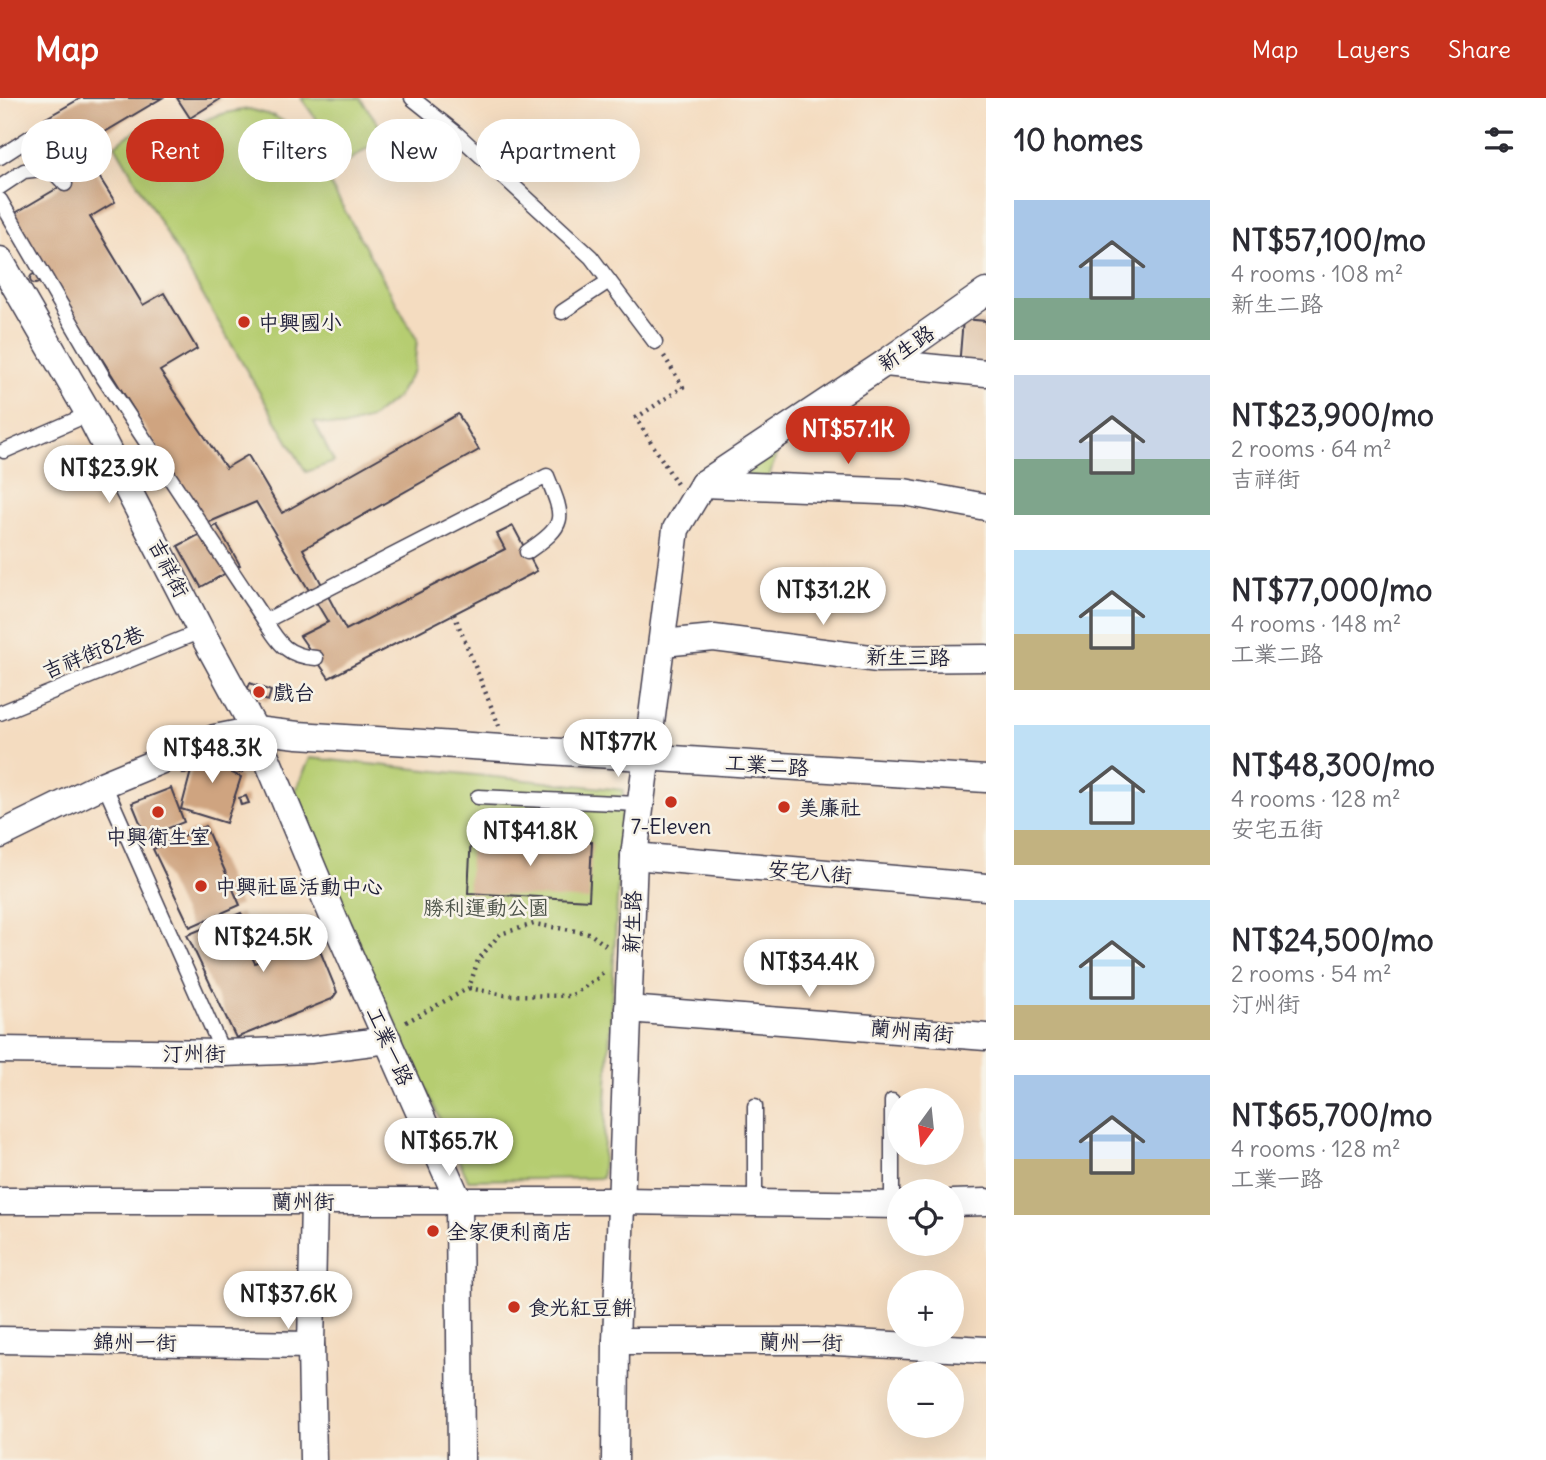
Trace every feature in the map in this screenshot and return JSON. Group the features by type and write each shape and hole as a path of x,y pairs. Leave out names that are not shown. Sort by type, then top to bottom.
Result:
{"street":[{"name":"吉祥街","path":"1,265 76,390 201,632 255,730"},
{"name":"新生路","path":"614,1460 634,856 676,529 697,494 986,292"},
{"path":"884,363 986,373"},
{"path":"697,494 904,492 986,507"},
{"name":"新生三路","path":"663,643 714,638 771,643 878,659 986,658"},
{"name":"工業二路","path":"0,835 104,784 215,738 255,730 298,736 986,779"},
{"name":"工業一路","path":"255,730 339,931 394,1033 458,1202 461,1460"},
{"name":"安宅八街","path":"634,856 986,887"},
{"name":"蘭州南街","path":"628,1009 986,1037"},
{"name":"汀州街","path":"0,1050 223,1053 310,1051 394,1033"},
{"name":"蘭州街","path":"0,1200 622,1201 887,1206"},
{"path":"313,1460 311,1345 314,1202"},
{"path":"964,1203 986,1202"},
{"name":"錦州一街","path":"0,1340 311,1345"},
{"name":"蘭州一街","path":"616,1341 817,1341 986,1350"}],"lane":[{"path":"412,98 457,134 591,257 655,342"},
{"path":"0,157 21,143"},
{"path":"0,187 24,171 50,168 65,184"},
{"path":"0,200 103,377 279,645 302,657 316,658"},
{"path":"562,312 609,281"},
{"path":"76,390 103,377"},
{"path":"4,451 89,414"},
{"path":"265,621 547,476 561,510 554,533 527,552"},
{"name":"吉祥街82巷","path":"0,713 201,632"},
{"path":"104,784 223,1053"},
{"path":"478,797 639,804"},
{"path":"755,1106 755,1204"}],"path":[{"path":"655,342 683,387 636,418 697,494"},
{"path":"454,614 498,724 501,748"},
{"path":"394,1033 469,988 478,960 500,934 534,924 589,933 609,948"},
{"path":"469,988 505,995 571,996 598,978 612,963"}],"green space":[{"path":"301,98 360,98 375,119 366,119 366,149 352,159 352,119 316,119"},
{"path":"249,109 279,119 238,119 238,182 329,182 417,340 414,370 397,397 370,419 342,427 314,422 334,462 306,472 137,182 224,182 224,119 207,119"},
{"path":"126,137 126,164 115,145"},
{"path":"781,439 768,481 721,477"},
{"name":"勝利運動公園","path":"310,758 623,790 602,1178 468,1180 292,799"}],"building":[{"path":"81,98 162,98 112,128 112,119 44,119"},
{"path":"177,98 222,98 190,118"},
{"path":"68,182 102,182 115,202 90,217 143,305 164,293 197,349 160,371 226,468 248,455 282,513 458,414 479,450 303,549 346,630 505,549 497,534 513,526 537,571 329,678 300,636 328,622 256,502 205,524 12,215"},
{"path":"35,274 39,275 39,283 35,284 31,283 30,279 31,275"},
{"path":"963,319 986,321 986,369 959,367"},
{"path":"217,525 240,565 201,587 178,546"},
{"name":"戲台","path":"250,683 271,691 268,701 246,693"},
{"path":"216,747 237,753 232,773 241,777 226,823 181,809 195,756"},
{"path":"240,764 244,768 240,772 236,768"},
{"path":"185,765 189,769 185,773 181,769"},
{"name":"中興衛生室","path":"171,788 184,822 146,837 132,803"},
{"path":"246,796 249,803 241,805 239,798"},
{"name":"中興社區活動中心","path":"205,826 240,905 190,927 153,849"},
{"path":"471,835 592,842 589,900 468,893"},
{"path":"241,913 248,925 238,930 255,963 278,952 273,938 275,929 291,920 304,925 314,936 337,992 332,999 236,1038 187,935"}],"place":[{"name":"中興國小","path":"244,322"},
{"name":"戲台","path":"259,692"},
{"name":"7-Eleven","path":"671,802"},
{"name":"美廉社","path":"784,807"},
{"name":"中興衛生室","path":"158,812"},
{"name":"中興社區活動中心","path":"201,886"},
{"name":"全家便利商店","path":"433,1231"},
{"name":"食光紅豆餅","path":"514,1307"}]}
